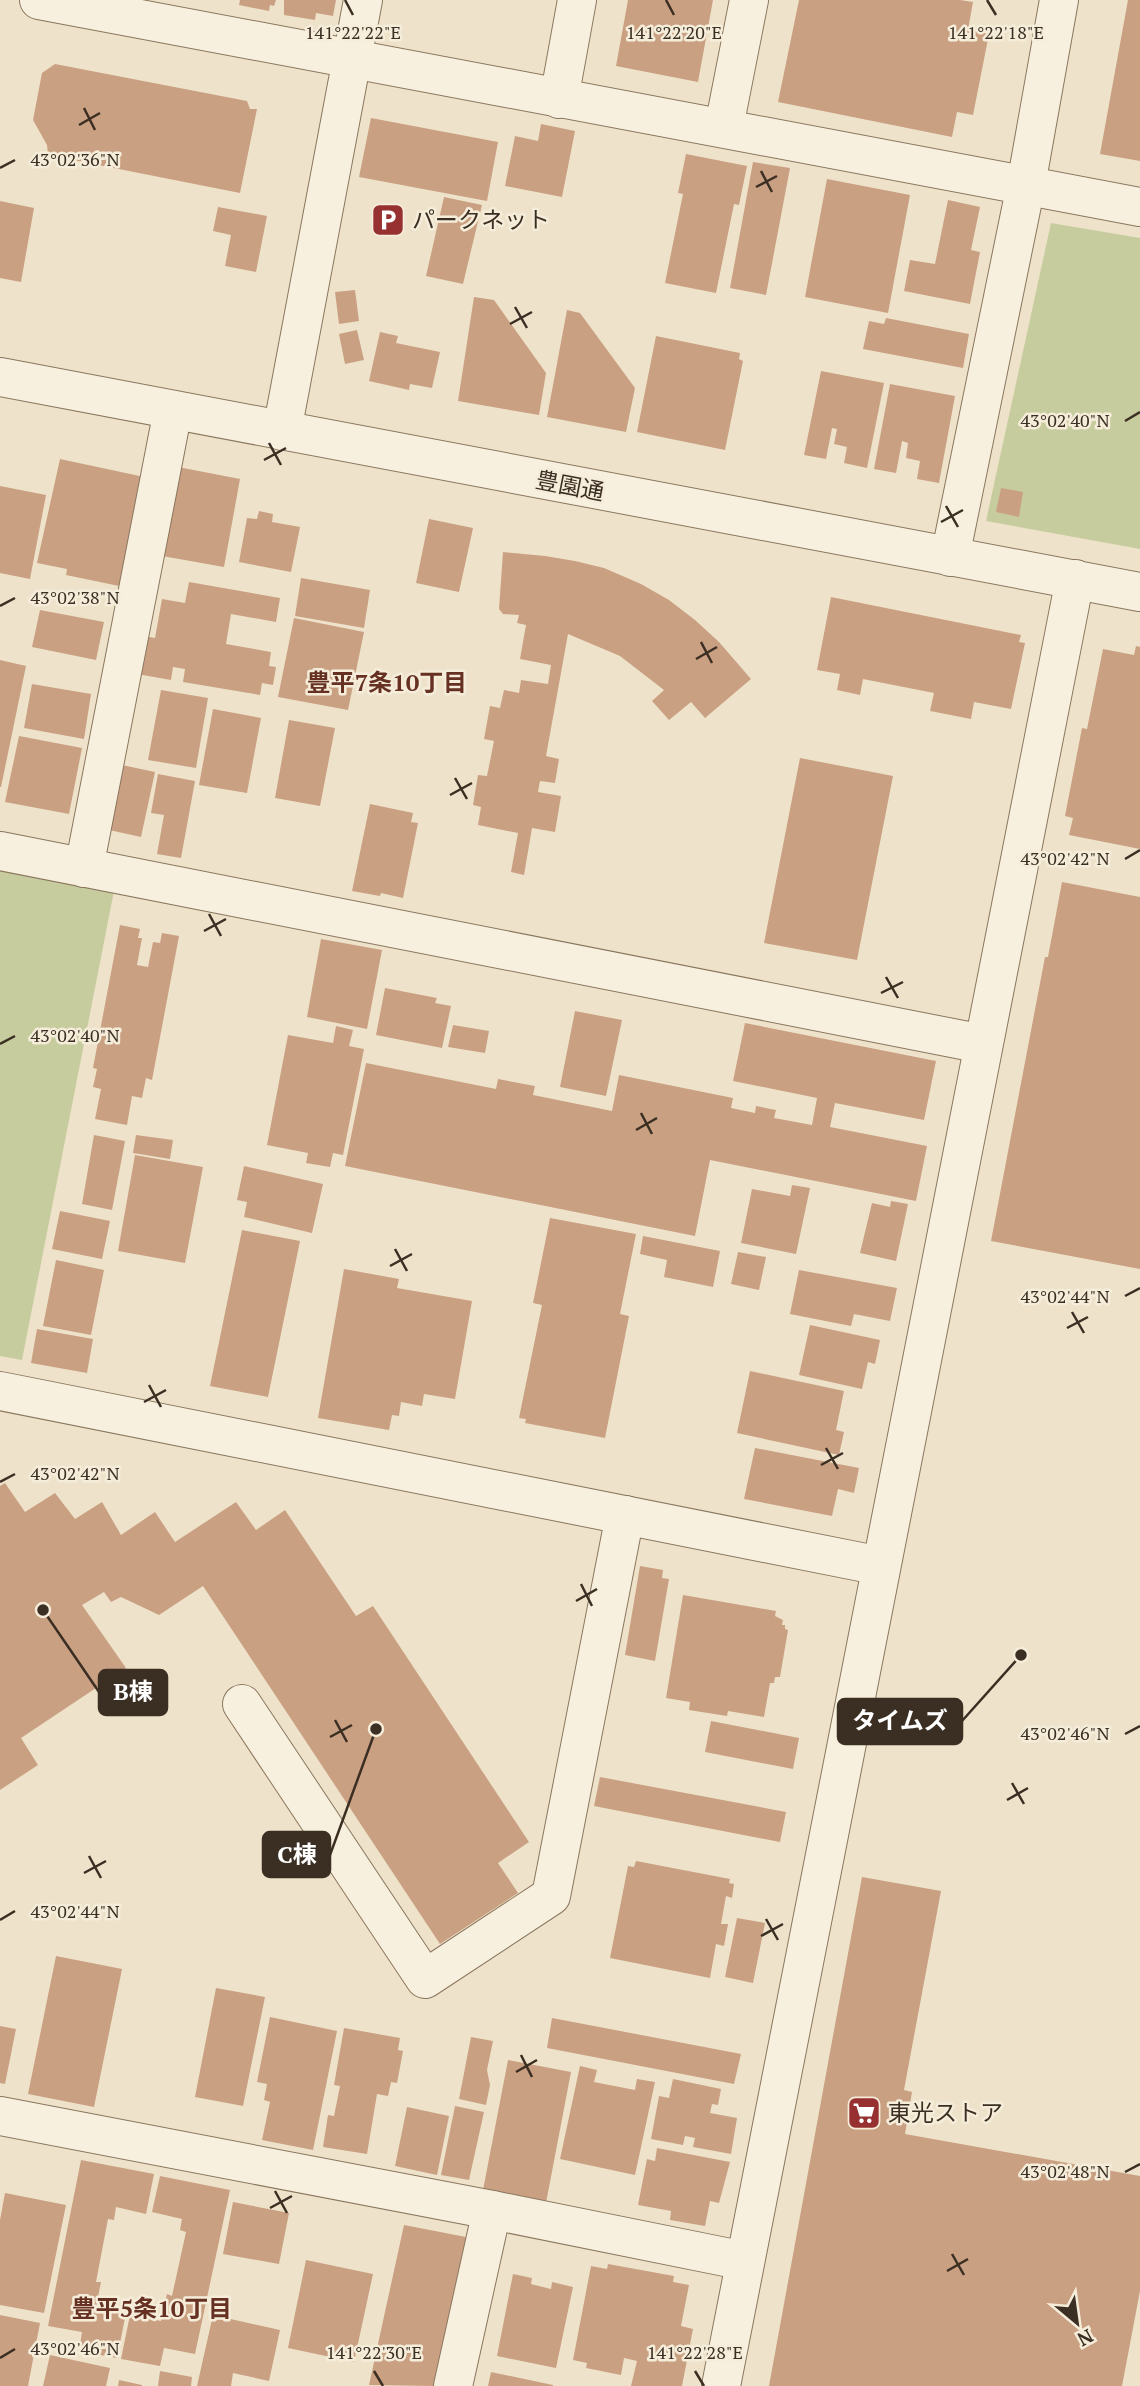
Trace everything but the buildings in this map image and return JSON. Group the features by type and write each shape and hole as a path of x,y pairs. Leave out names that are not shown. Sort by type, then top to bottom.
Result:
{"street":[{"path":"39,0 1140,207"},
{"path":"282,431 363,0"},
{"path":"559,99 577,0"},
{"path":"724,127 749,0"},
{"path":"950,557 1026,185 1059,0"},
{"name":"豊園通","path":"0,377 1140,592"},
{"path":"84,868 173,410"},
{"path":"721,2386 1075,579"},
{"path":"0,850 983,1044"},
{"path":"0,1391 881,1566"},
{"path":"242,1704 425,1979 551,1896 625,1516"},
{"path":"0,2116 746,2261"},
{"path":"453,2386 492,2210"}],"green space":[{"path":"1051,223 1140,238 1140,549 986,521"},
{"path":"0,870 114,891 22,1360 0,1356"}],"place":[{"name":"パークネット","path":"388,220"},
{"name":"B棟","path":"43,1610"},
{"name":"タイムズ","path":"1021,1655"},
{"name":"C棟","path":"376,1729"},
{"name":"東光ストア","path":"864,2113"}],"district":[{"name":"豊平7条10丁目","path":"387,683"},
{"name":"豊平5条10丁目","path":"152,2309"}]}
